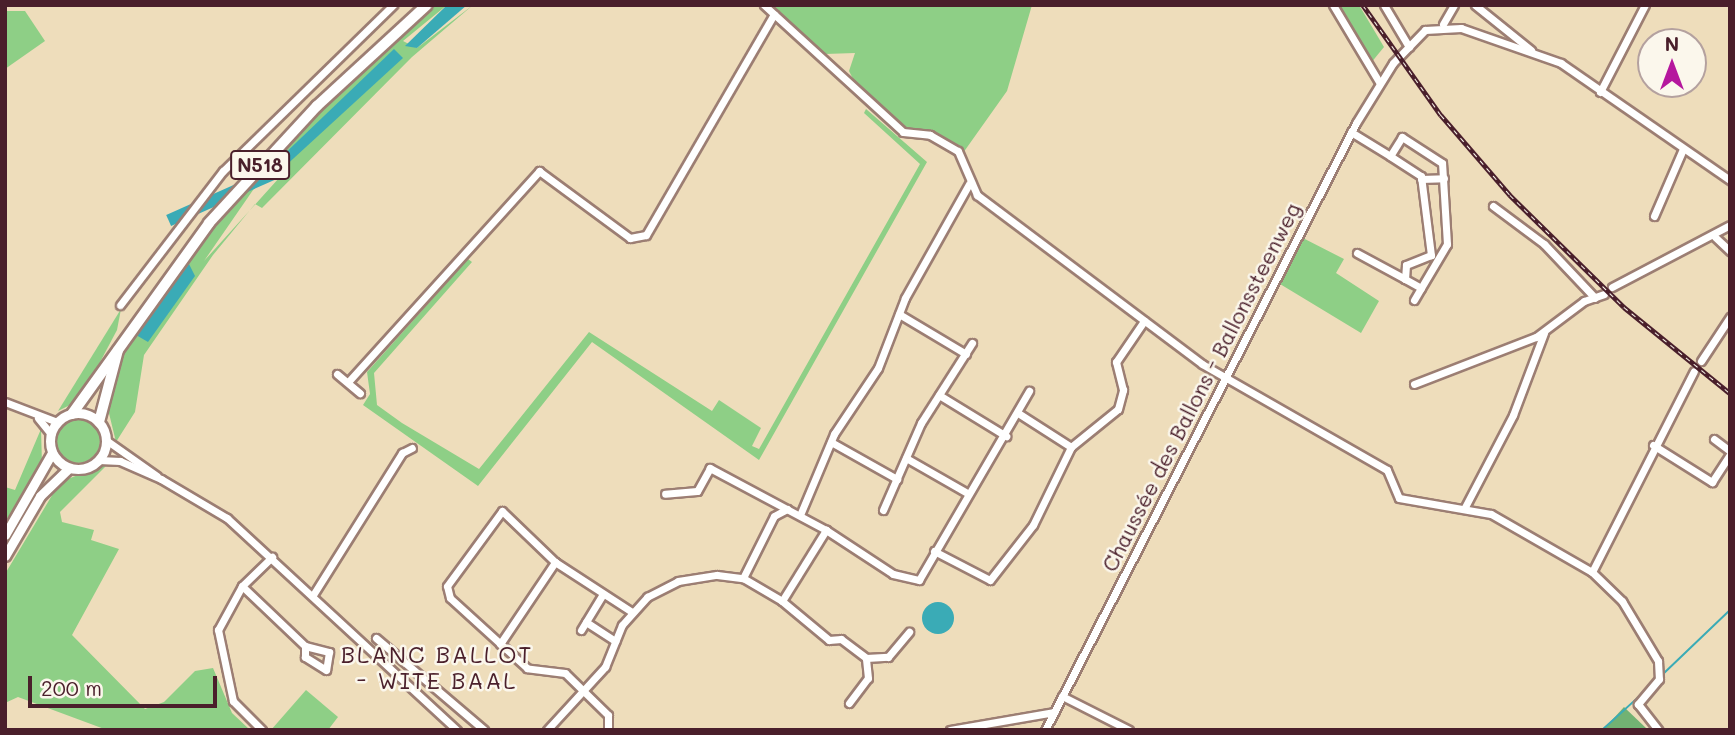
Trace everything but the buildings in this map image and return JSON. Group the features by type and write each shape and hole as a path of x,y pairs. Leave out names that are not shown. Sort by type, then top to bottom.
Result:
{"highway":[{"name":"N518","path":"72,414 175,266 260,165 427,5"},
{"name":"N518","path":"99,422 119,347"}],"main road":[{"path":"5,535 35,495 69,468 99,460 106,440 99,422 72,414 57,422 51,434 52,453 35,495 5,556"},
{"path":"52,453 69,468"}],"street":[{"path":"120,305 223,171 393,5"},
{"path":"764,5 903,132 928,134 958,151 969,184 1144,321 1226,379 1387,470 1399,498 1465,507 1505,521 1592,572 1622,601 1658,661 1659,679 1638,704 1658,730"},
{"path":"1332,5 1379,82"},
{"path":"1384,5 1409,47"},
{"path":"1454,5 1443,24 1531,50"},
{"path":"1475,5 1531,50 1600,92 1730,180"},
{"path":"1600,92 1645,5"},
{"path":"348,382 539,172 630,238 646,235 774,14"},
{"name":"Chaussée des Ballons - Ballonssteenweg","path":"1045,730 1379,82 1393,63 1425,30 1443,24"},
{"path":"1352,132 1421,179 1444,178"},
{"path":"1390,156 1402,137 1442,163 1447,244 1414,300"},
{"path":"1654,215 1683,149"},
{"path":"1405,279 1406,265 1431,255 1421,179"},
{"path":"800,515 831,442 878,368 899,314 969,184"},
{"path":"1493,206 1544,244 1595,298"},
{"path":"1612,287 1715,237 1730,225"},
{"path":"1715,237 1730,251"},
{"path":"1357,253 1421,288"},
{"path":"1414,384 1544,333 1595,298 1604,295"},
{"path":"899,314 966,354"},
{"path":"1702,361 1730,317"},
{"path":"934,551 990,580 1033,525 1071,447 1118,409 1124,390 1116,362 1144,321"},
{"path":"1465,507 1513,415 1544,333"},
{"path":"883,510 939,395 972,344"},
{"path":"1592,572 1653,445 1694,371"},
{"path":"337,374 360,393"},
{"path":"665,494 697,491 710,468 866,552 893,574 916,582 967,493 1006,436 1029,391"},
{"path":"939,395 1006,436"},
{"path":"5,402 38,418 57,422"},
{"path":"1018,413 1071,447"},
{"path":"38,418 51,434"},
{"path":"1653,445 1712,482 1730,453 1714,439"},
{"path":"106,440 161,480"},
{"path":"831,442 897,479"},
{"path":"313,596 402,453 412,448"},
{"path":"906,458 967,493"},
{"path":"99,460 120,461 161,480 227,518 457,730"},
{"path":"743,578 774,516 788,509"},
{"path":"608,730 608,715 560,669 527,668 447,592 502,511 555,562 632,612"},
{"path":"782,601 826,530"},
{"path":"262,730 233,701 219,640 220,621 242,586 272,557"},
{"path":"500,644 555,562"},
{"path":"547,730 605,667 615,641 632,612 678,581 743,578 782,601 829,640 841,639 866,658 888,657 909,632"},
{"path":"242,586 305,646"},
{"path":"581,630 603,594"},
{"path":"586,622 615,641"},
{"path":"376,638 484,730"},
{"path":"849,703 868,678 866,658"},
{"path":"1062,696 1129,730"},
{"path":"950,730 1054,712"}],"green space":[{"path":"433,5 447,5 403,41 417,48 473,5 412,57 262,208 255,204 279,178 269,167 204,261 250,210 213,255 144,355 135,412 116,442 106,401 127,341 213,224 317,112"},
{"path":"771,5 1032,5 1007,91 963,153 906,131 858,89 849,71 855,53 825,54"},
{"path":"1328,5 1359,5 1384,47 1366,69"},
{"path":"5,11 25,11 45,41 5,69"},
{"path":"866,109 927,162 759,460 592,342 478,486 363,405 370,394 367,372 468,259 472,262 374,373 377,405 402,423 479,469 589,332 712,411 719,400 761,428 752,446 759,449 920,164 864,113"},
{"path":"1295,234 1344,259 1336,273 1379,301 1361,333 1280,284"},
{"path":"121,309 117,330 80,400 58,411"},
{"path":"78,419 93,426 100,441 93,456 78,463 63,456 56,441 63,426"},
{"path":"41,429 42,464 5,522 5,487 15,490"},
{"path":"109,463 60,512 62,522 94,530 91,540 119,549 72,635 145,709 164,702 195,671 213,668 232,713 250,730 107,730 18,697 5,703 5,574 60,482"},
{"path":"306,690 338,717 328,730 271,730"},
{"path":"1624,707 1646,728 1603,730"}],"water":[{"path":"447,5 467,5 417,48 405,46"},
{"path":"394,49 403,58 282,169 277,161"},
{"path":"274,167 279,178 171,226 166,215"},
{"path":"189,264 195,276 148,342 136,335"},
{"path":"938,602 949,607 954,618 949,629 938,634 927,629 922,618 927,607"}],"waterway":[{"path":"1662,675 1730,610"},
{"path":"1602,730 1643,693"}],"railway":[{"path":"1363,5 1441,115 1510,195 1624,307 1730,393"}],"district":[{"name":"BLANC BALLOT - WITE BAAL","path":"437,667"}]}
